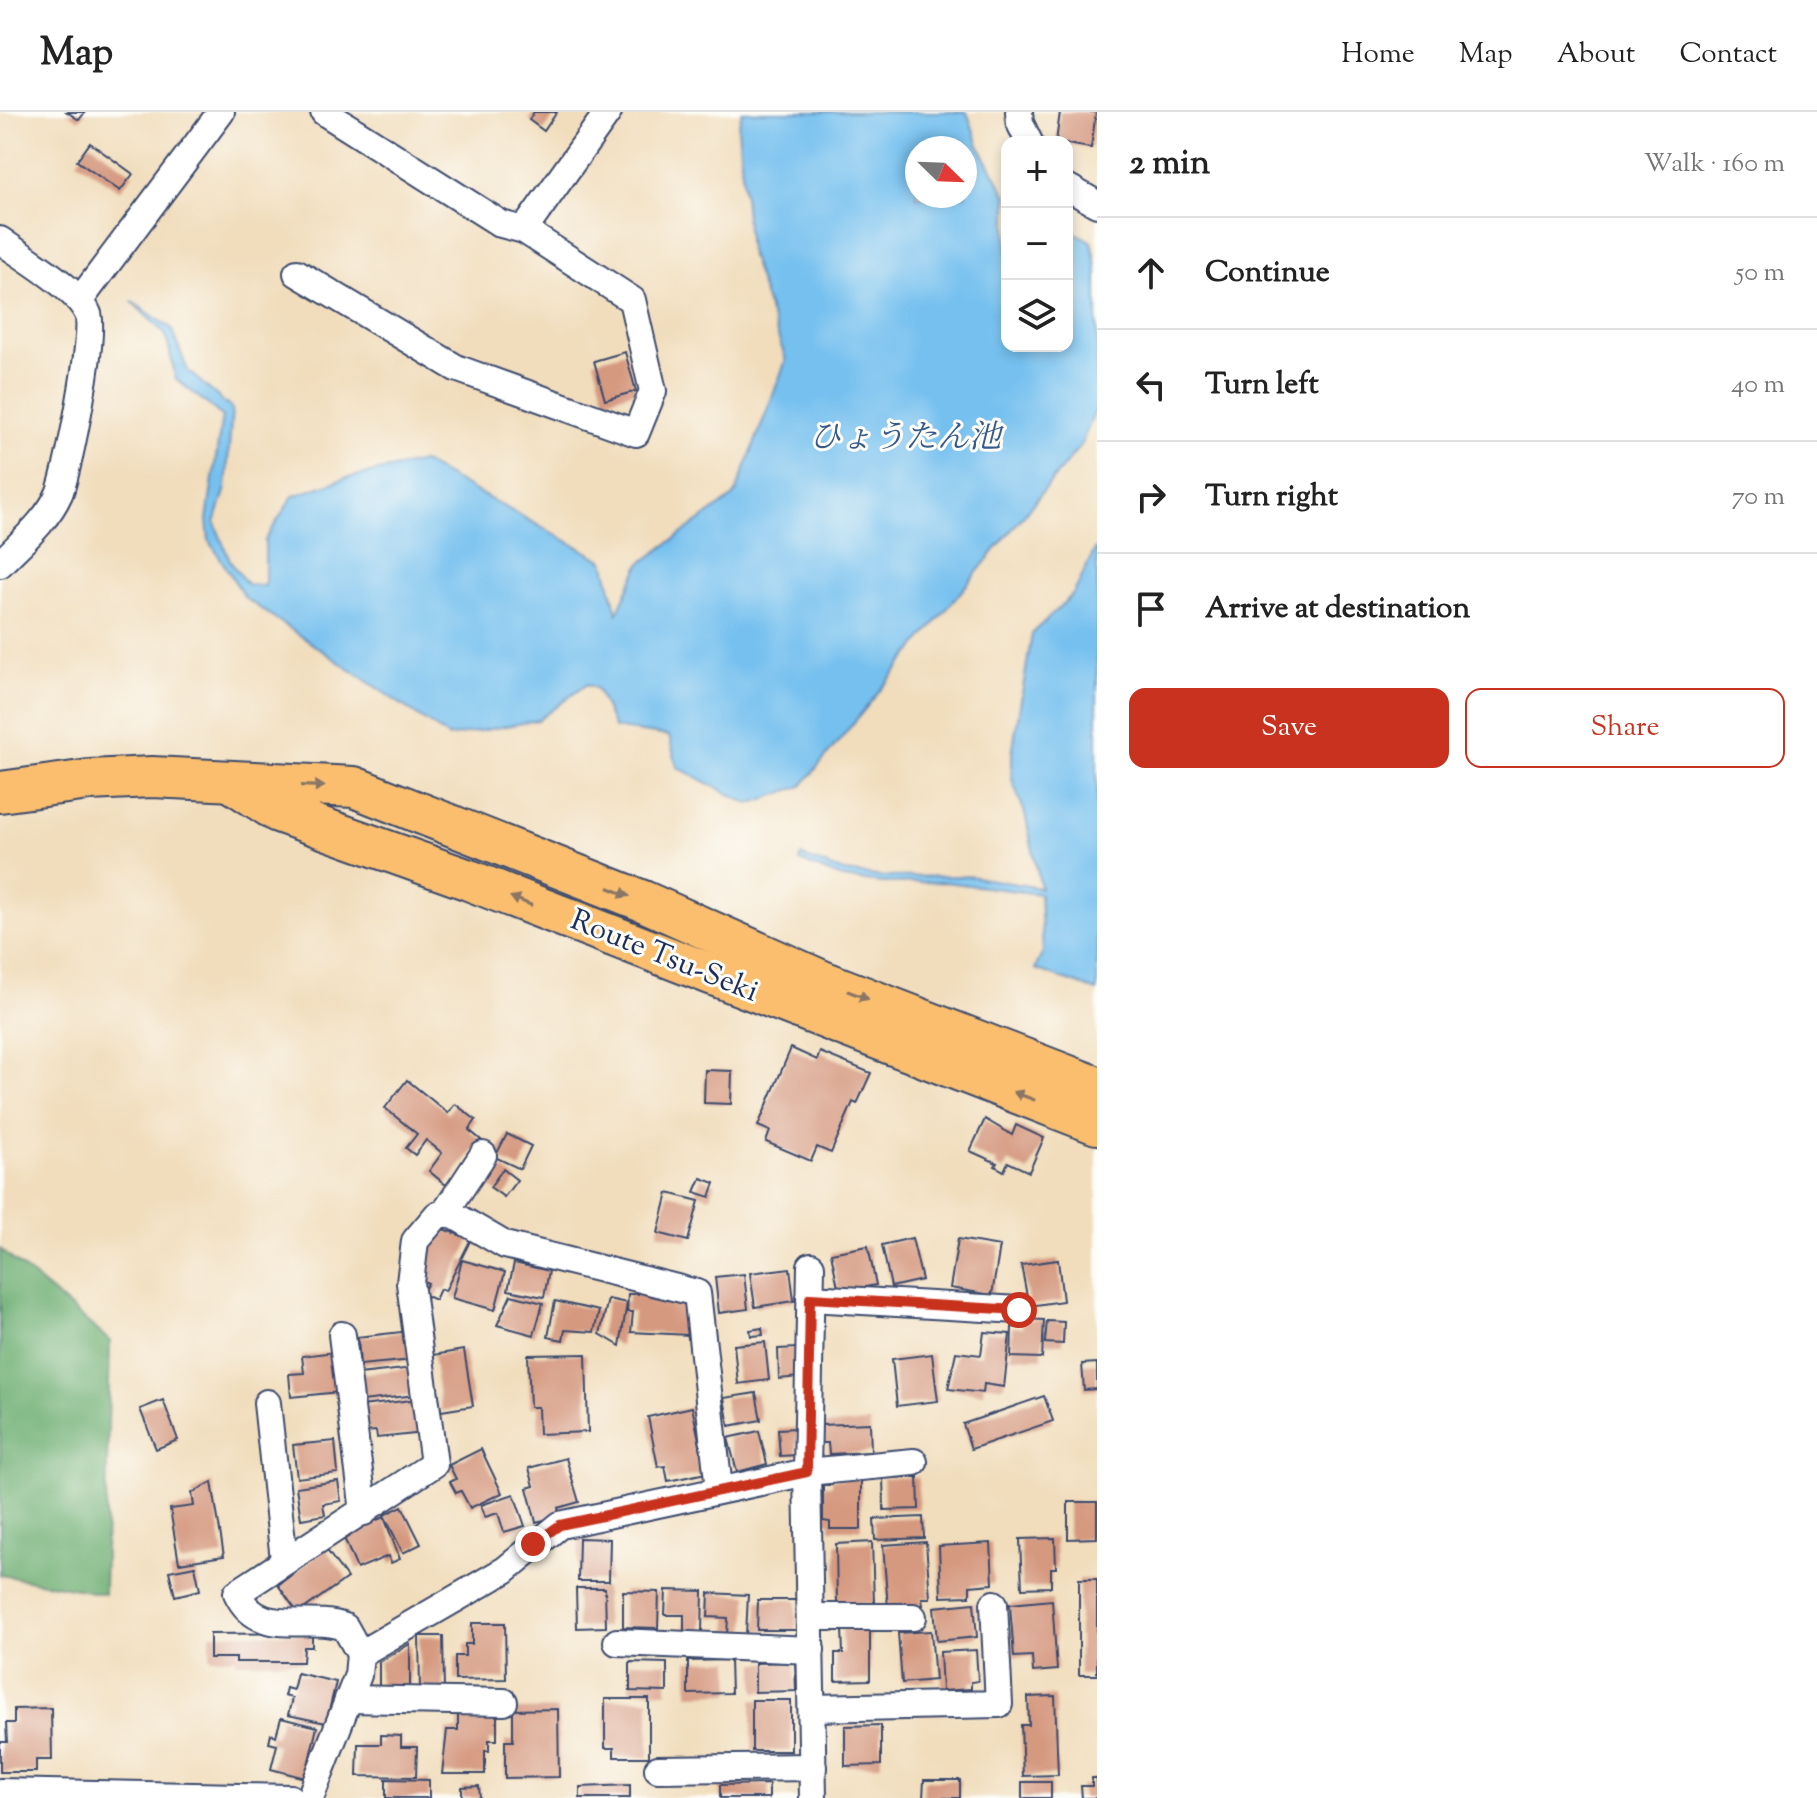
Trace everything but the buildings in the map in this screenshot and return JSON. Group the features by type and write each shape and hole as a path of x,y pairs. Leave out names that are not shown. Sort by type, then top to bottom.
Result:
{"main road":[{"name":"Route Tsu-Seki","path":"0,792 89,780 152,777 235,784 354,787 643,901 825,982 1097,1087"},
{"name":"Route Tsu-Seki","path":"235,784 278,812 469,880 1097,1124"}],"street":[{"path":"80,300 221,112"},
{"path":"297,273 456,368 636,433 653,391 632,300 524,230 501,224 324,112"},
{"path":"524,230 608,112"},
{"path":"1019,112 1026,136"},
{"path":"1073,190 1097,204"},
{"path":"0,240 80,300 90,317 90,334 64,478 48,512 0,564"},
{"path":"444,1214 483,1155"},
{"path":"310,1798 358,1675 360,1654 345,1627 331,1622 270,1624 242,1604 237,1593 434,1464 410,1283 415,1241 437,1215 450,1213 505,1245 697,1293 719,1489"},
{"path":"811,1266 807,1472 813,1798"},
{"path":"810,1298 1019,1310"},
{"path":"342,1335 364,1512"},
{"path":"267,1403 284,1560"},
{"path":"360,1654 505,1570 560,1525 807,1472 914,1462"},
{"path":"812,1708 999,1704 994,1604"},
{"path":"810,1617 913,1617"},
{"path":"617,1642 811,1650"},
{"path":"348,1699 504,1702"},
{"path":"658,1769 813,1767"},
{"path":"0,1792 290,1798"}],"green space":[{"path":"0,1249 110,1341 104,1594 0,1575"}],"water":[{"name":"ひょうたん池","path":"742,112 967,112 976,136 905,136 905,208 977,208 977,140 1001,185 1001,352 1073,352 1073,231 1092,242 1097,273 1097,406 1081,445 802,786 749,804 677,767 669,736 614,728 597,689 587,684 538,720 449,737 245,598 209,540 207,520 222,416 176,379 166,335 131,301 171,328 188,371 232,409 226,488 215,523 230,561 247,584 265,586 265,540 293,496 346,478 422,462 604,561 617,613 640,564 735,495 786,360 749,251 738,128"},
{"path":"1095,549 1097,991 1035,969 1043,952 1040,894 945,882 883,883 842,878 799,861 801,856 844,872 885,877 969,876 1041,888 1025,814 1012,779 1012,753 1032,634 1074,593"}],"route":[{"path":"533,1544 560,1525 807,1472 810,1298 1019,1310"}]}
